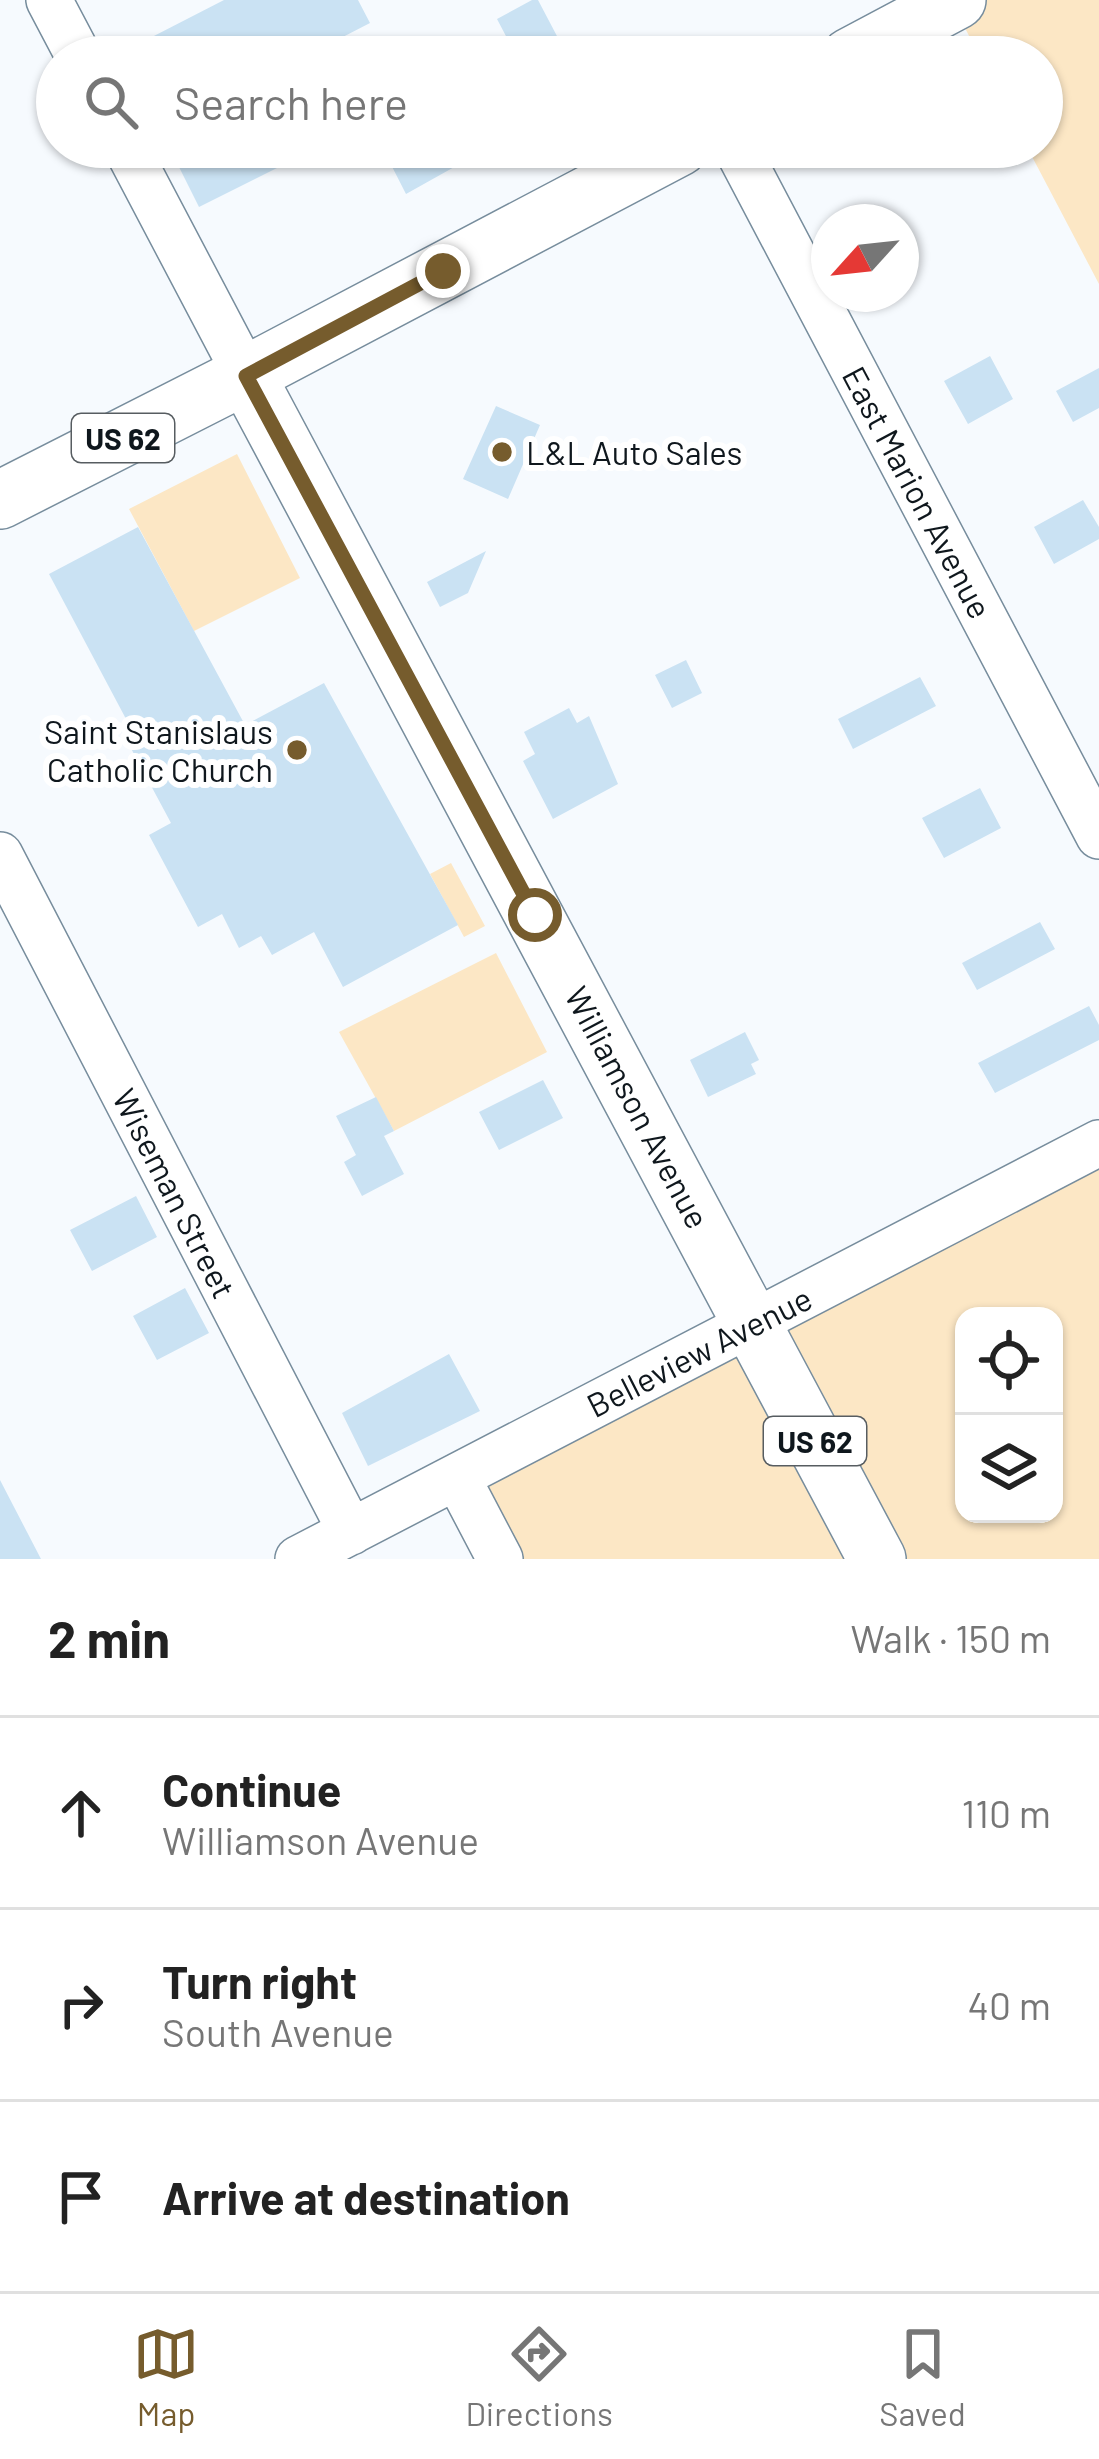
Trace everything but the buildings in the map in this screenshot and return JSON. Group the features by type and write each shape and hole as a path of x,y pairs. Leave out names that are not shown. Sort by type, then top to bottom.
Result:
{"main road":[{"path":"889,36 957,0"},
{"path":"246,376 639,168"},
{"name":"US 62","path":"0,500 246,376"},
{"name":"Williamson Avenue","path":"246,376 878,1559"}],"street":[{"path":"49,0 68,36"},
{"name":"Williamson Avenue","path":"137,168 246,376"},
{"name":"East Marion Avenue","path":"747,168 1099,836"},
{"name":"Wiseman Street","path":"0,855 351,1532"},
{"name":"Belleview Avenue","path":"298,1559 1099,1144"},
{"path":"457,1477 500,1559"}],"shaded area":[{"path":"1099,0 1099,284 1038,168 1063,168 1063,36 969,36 952,3"},
{"path":"237,454 300,578 194,631 129,509"},
{"path":"451,863 485,926 464,937 430,874"},
{"path":"496,953 547,1052 394,1131 339,1032"},
{"path":"1099,1143 1099,1559 500,1559 457,1477"}],"place":[{"name":"L&L Auto Sales","path":"502,452"},
{"name":"Saint Stanislaus Catholic Church","path":"297,750"}],"route":[{"path":"443,271 246,376 535,915"}]}
